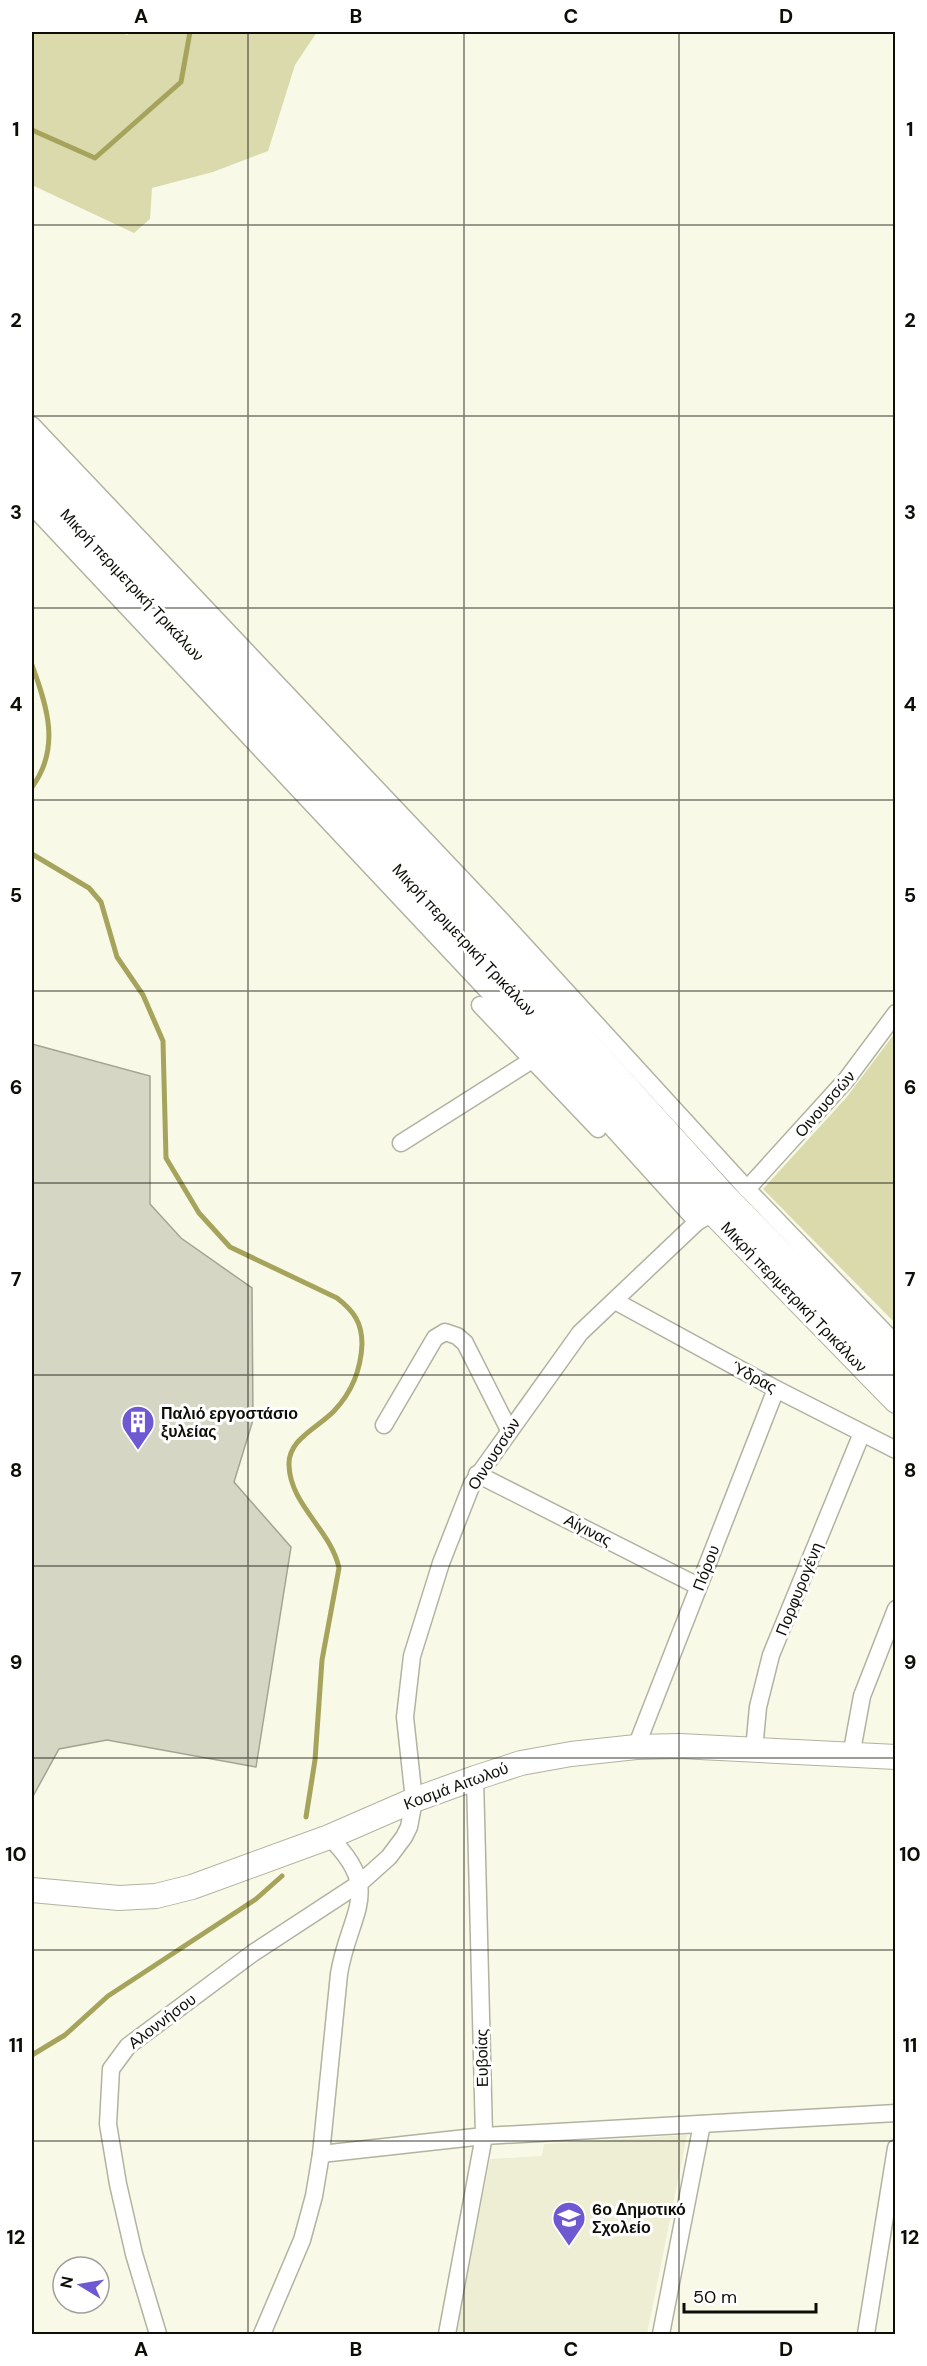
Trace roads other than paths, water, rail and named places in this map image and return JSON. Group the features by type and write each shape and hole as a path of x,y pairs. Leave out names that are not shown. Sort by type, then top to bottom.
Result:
{"main road":[{"name":"Μικρή περιμετρική Τρικάλων","path":"32,450 458,900 724,1195 896,1370"},
{"name":"Μικρή περιμετρική Τρικάλων","path":"32,480 551,1032 700,1221 896,1401"},
{"name":"Κοσμά Αιτωλού","path":"32,1890 119,1898 156,1896 192,1887 329,1837 414,1800 475,1778 521,1763 582,1752 636,1747 896,1757"}],"street":[{"path":"32,424 502,921 747,1189 896,1344"},
{"path":"32,506 499,1003 700,1221"},
{"path":"480,1005 532,1060 700,1221"},
{"name":"Οινουσσών","path":"747,1189 846,1080 896,1012"},
{"path":"401,1143 532,1060"},
{"name":"Οινουσσών","path":"414,1800 405,1717 412,1656 441,1563 477,1474 580,1333 700,1221"},
{"name":"Ύδρας","path":"615,1301 776,1389 896,1450"},
{"path":"384,1425 435,1338 445,1332 451,1333 465,1343 509,1430"},
{"name":"Πόρου","path":"636,1747 776,1389"},
{"name":"Πορφυρογένη","path":"754,1750 758,1707 771,1655 862,1433"},
{"name":"Αίγινας","path":"477,1474 698,1586"},
{"path":"850,1756 862,1696 896,1609"},
{"name":"Ευβοίας","path":"447,2334 484,2136 475,1778"},
{"name":"Αλοννήσου","path":"158,2334 134,2254 116,2174 108,2124 111,2069 117,2057 134,2041 253,1953 360,1883 389,1857 404,1837 409,1827 414,1800"},
{"path":"262,2334 302,2240 321,2154 339,1974 343,1952 361,1902 360,1883 354,1865 329,1837"},
{"path":"321,2154 484,2136 896,2113"},
{"path":"661,2334 702,2124"},
{"path":"867,2334 891,2194 896,2148"}],"waterway":[{"path":"32,130 95,158 181,82 190,32"},
{"path":"32,665 46,711 49,742 41,772 32,787"},
{"path":"32,854 89,888 101,902 117,957 143,995 163,1041 166,1158 199,1213 230,1247 337,1298 348,1308 359,1324 362,1344 360,1362 351,1388 334,1411 299,1441 290,1456 289,1465 296,1493 328,1541 339,1568 322,1660 315,1760 306,1817"},
{"path":"32,2055 65,2035 108,1996 256,1899 282,1876"}],"place":[{"name":"Παλιό εργοστάσιο ξυλείας","path":"138,1451"},
{"name":"6ο Δημοτικό Σχολείο","path":"569,2247"}]}
